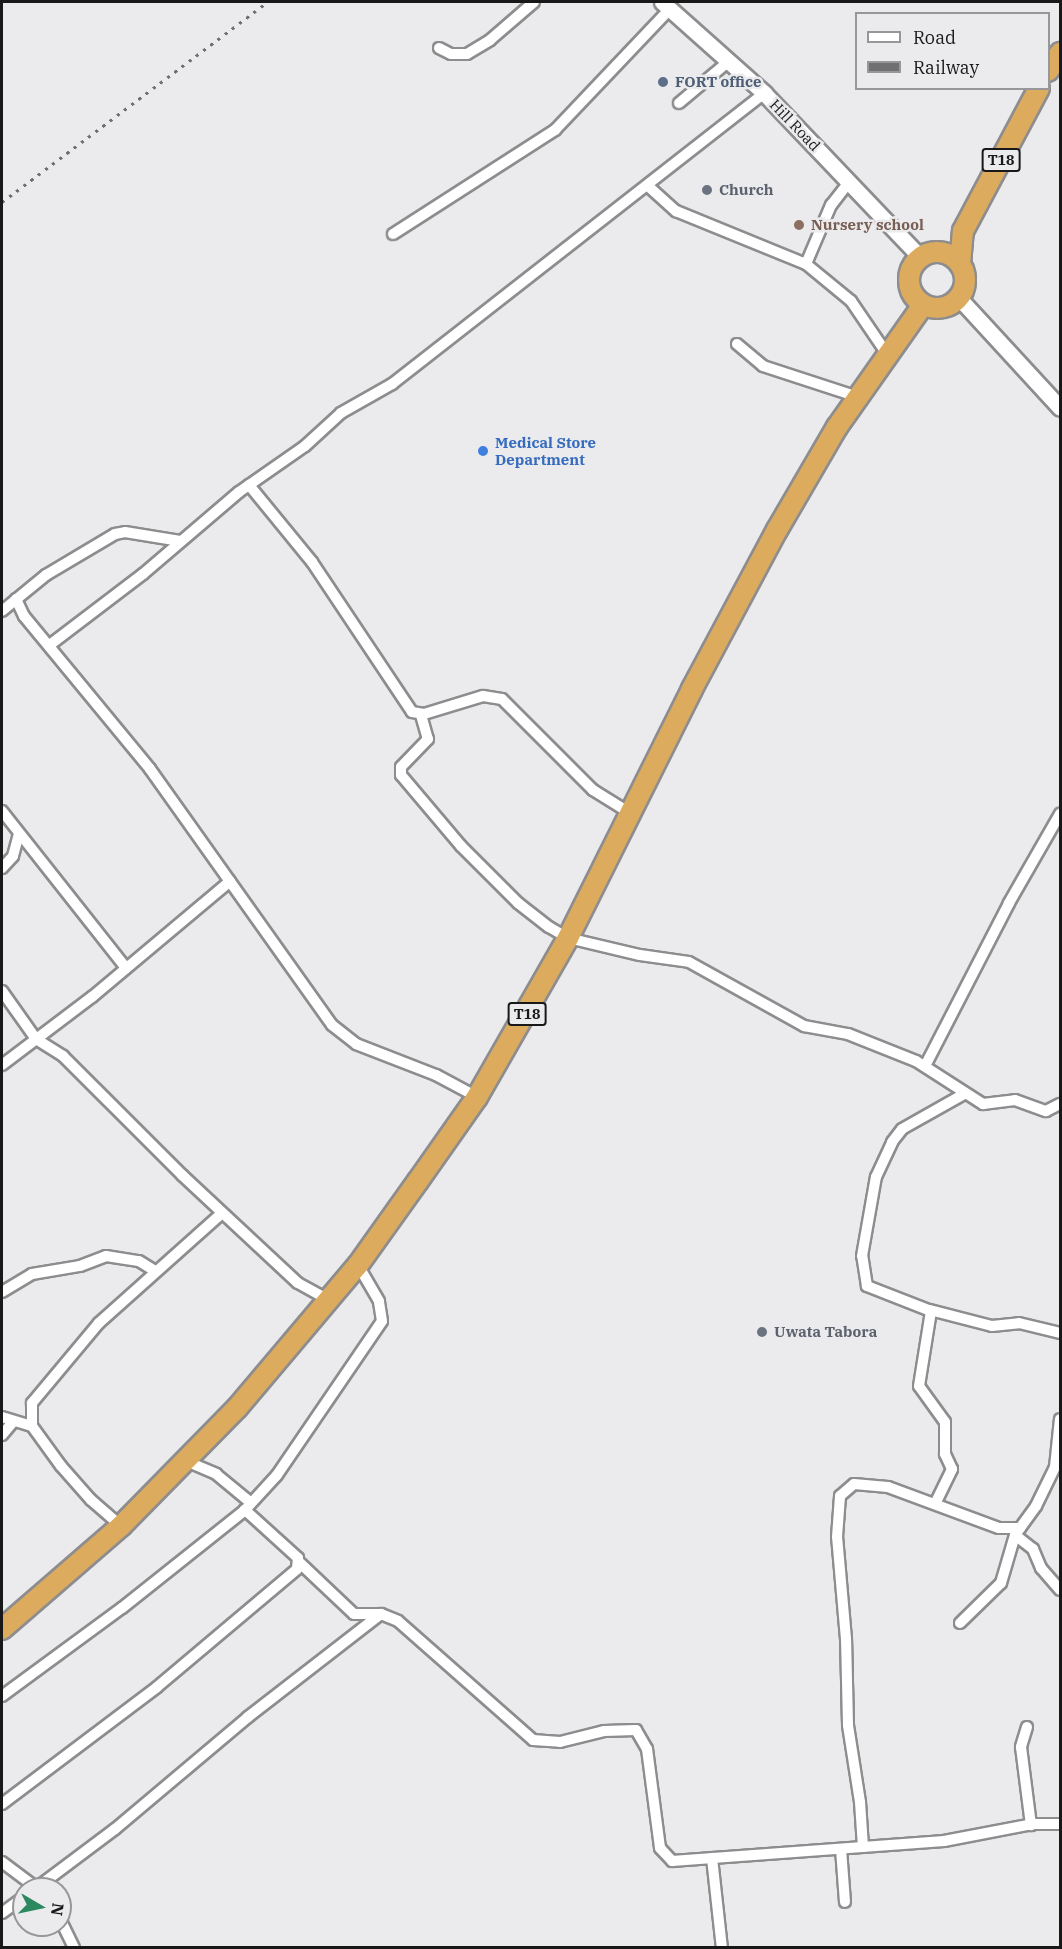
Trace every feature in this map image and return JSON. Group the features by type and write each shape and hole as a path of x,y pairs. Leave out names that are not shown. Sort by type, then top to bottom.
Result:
{"highway":[{"path":"1050,68 1060,53"},
{"name":"T18","path":"960,264 963,231 1038,90"},
{"name":"T18","path":"929,254 963,231"},
{"path":"929,254 960,264 965,281 959,298 946,307 923,304 911,291 910,272 929,254"},
{"name":"T18","path":"2,1629 121,1526 270,1372 358,1265 477,1097 568,938 630,813 777,530 858,397 923,304"}],"main road":[{"name":"Hill Road","path":"666,5 764,93 850,181 929,254"},
{"path":"959,298 1060,408"}],"street":[{"path":"439,48 451,54 467,54 490,40 534,2"},
{"path":"393,234 555,130 666,5"},
{"path":"679,103 729,61"},
{"path":"51,644 143,574 249,485 305,446 341,413 392,384 764,93"},
{"path":"806,264 831,205 850,181"},
{"path":"648,186 676,211 806,264 851,301 887,354"},
{"path":"737,344 763,366 858,397"},
{"path":"249,485 312,561 409,709 421,715 483,696 502,699 593,790 630,813"},
{"path":"2,610 46,575 115,534 125,532 180,541"},
{"path":"16,599 24,615 51,644 150,769 290,970 338,1030 356,1044 436,1075 477,1097"},
{"path":"2,610 24,615"},
{"path":"421,715 428,739 401,767 401,775 511,897 538,920 568,938 640,956 686,961 804,1026 848,1034 926,1066 964,1094 983,1104 1015,1100 1042,1111 1060,1104"},
{"path":"2,811 126,968"},
{"path":"926,1066 1009,903 1060,814"},
{"path":"2,868 13,856 19,834"},
{"path":"2,1065 126,968 230,881"},
{"path":"2,991 36,1039 63,1056 222,1213 298,1283 329,1300"},
{"path":"964,1094 895,1137 876,1177 864,1234 862,1271 867,1286 930,1310 992,1326 1019,1323 1060,1333"},
{"path":"121,1526 70,1478 32,1426 32,1403 87,1335 155,1271 222,1213"},
{"path":"3,1288 32,1274 80,1266 106,1256 139,1261 155,1271"},
{"path":"2,1696 52,1661 248,1506 296,1450 380,1327 383,1316 379,1301 358,1265"},
{"path":"930,1310 919,1386 945,1422 945,1454 952,1469 935,1504"},
{"path":"2,1417 12,1423 32,1426"},
{"path":"960,1623 1000,1586 1018,1532 1036,1506 1055,1467 1060,1419"},
{"path":"2,1435 12,1423"},
{"path":"186,1461 216,1474 300,1563 354,1614 381,1614 393,1618 535,1741 565,1741 620,1728 636,1730 647,1749 662,1853 675,1861 774,1851 944,1842 1031,1825 1060,1824"},
{"path":"862,1847 860,1802 848,1725 846,1639 837,1537 840,1496 847,1486 859,1484 900,1490 999,1528 1018,1532 1033,1549 1041,1568 1060,1590"},
{"path":"2,1804 158,1687 187,1658 287,1579 300,1563"},
{"path":"51,1877 381,1614"},
{"path":"1027,1727 1021,1747 1031,1825"},
{"path":"841,1849 845,1902"},
{"path":"712,1858 722,1947"},
{"path":"2,1862 21,1877"}],"railway":[{"path":"2,202 267,2"}],"place":[{"name":"FORT office","path":"663,82"},
{"name":"Church","path":"707,190"},
{"name":"Nursery school","path":"799,225"},
{"name":"Medical Store Department","path":"483,451"},
{"name":"Uwata Tabora","path":"762,1332"}]}
